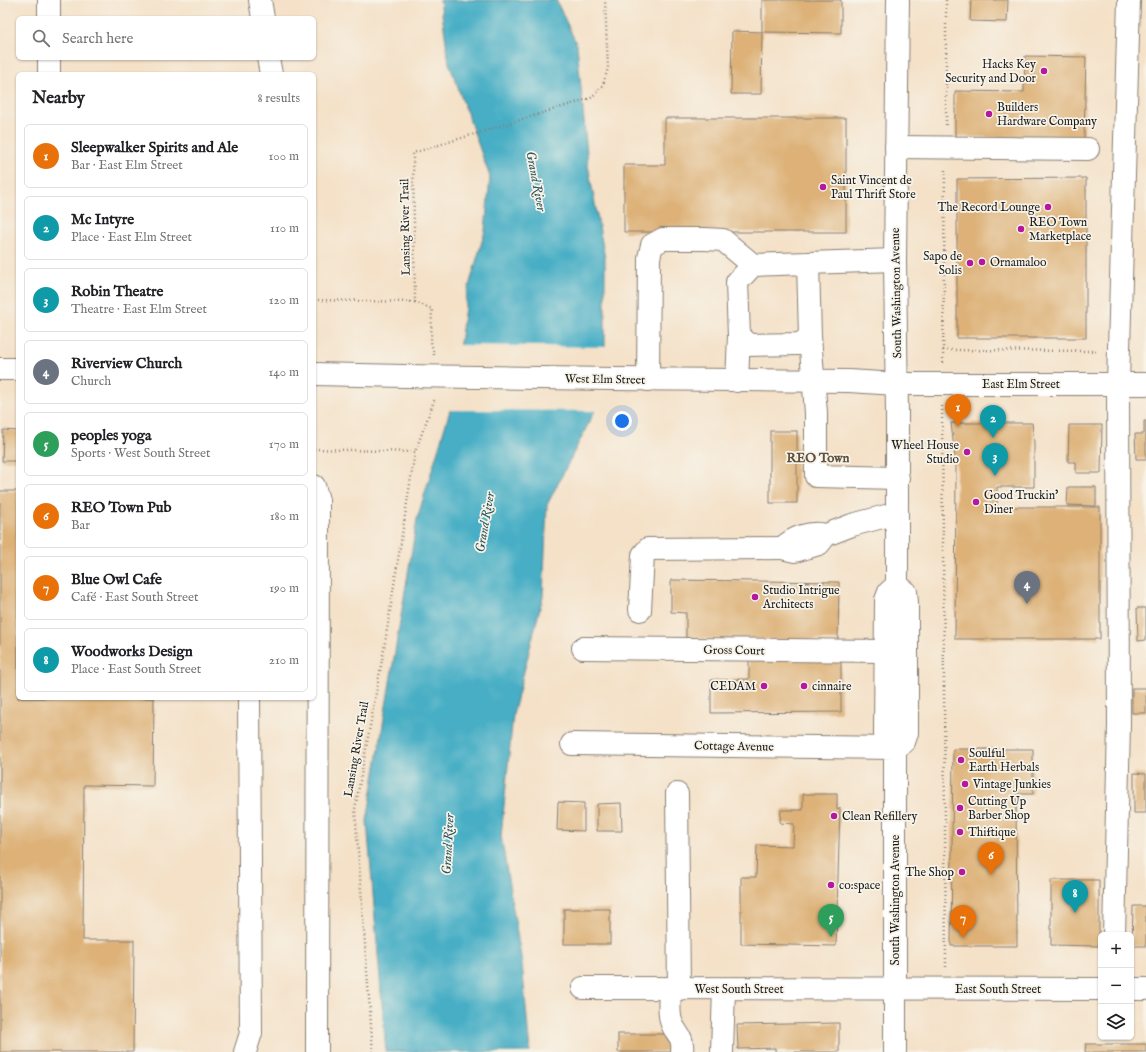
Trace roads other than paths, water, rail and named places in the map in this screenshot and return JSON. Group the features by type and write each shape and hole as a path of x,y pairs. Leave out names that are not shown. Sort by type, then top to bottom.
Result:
{"street":[{"path":"49,0 49,16"},
{"path":"260,0 263,16"},
{"name":"South Washington Avenue","path":"897,585 898,478 895,260 898,0"},
{"path":"1114,932 1119,725 1118,384 1129,0"},
{"path":"49,60 49,72"},
{"path":"268,60 271,72"},
{"path":"896,147 1088,149"},
{"path":"648,380 649,258 652,245 663,239 724,240 753,265 895,260"},
{"path":"808,263 810,337 816,413 816,476 898,478"},
{"path":"737,381 739,336 737,282 753,265"},
{"path":"739,336 748,345 800,344 810,337"},
{"path":"0,369 16,369"},
{"name":"West Elm Street","path":"316,374 648,380 813,381 897,384"},
{"name":"East Elm Street","path":"897,384 1146,384"},
{"path":"316,492 318,511 317,1052"},
{"path":"640,610 643,555 648,549 782,548 791,540 815,532 826,535 852,525 897,513"},
{"path":"897,585 906,592 908,602 907,733 904,742 895,748 887,742 885,734 885,651 886,600 888,592 897,585"},
{"name":"Gross Court","path":"583,648 885,651"},
{"path":"249,700 249,1046"},
{"name":"Cottage Avenue","path":"572,744 895,748"},
{"name":"South Washington Avenue","path":"895,748 895,1052"},
{"path":"677,794 674,989 670,1020 681,1035 683,1041 682,1052"},
{"name":"West South Street","path":"583,988 895,990"},
{"path":"722,1052 724,989"},
{"name":"East South Street","path":"895,990 1098,989"},
{"path":"1134,989 1146,989"}],"water":[{"name":"Grand River","path":"440,0 556,0 577,45 588,165 605,259 605,391 547,505 543,596 513,715 501,836 522,963 530,1052 386,1052 367,821 417,519 451,407 467,293 485,231 490,177 449,63"}],"place":[{"name":"Hacks Key Security and Door","path":"1044,71"},
{"name":"Builders Hardware Company","path":"989,114"},
{"name":"Saint Vincent de Paul Thrift Store","path":"823,187"},
{"name":"The Record Lounge","path":"1048,207"},
{"name":"REO Town Marketplace","path":"1021,229"},
{"name":"Ornamaloo","path":"982,262"},
{"name":"Sapo de Solis","path":"970,263"},
{"name":"Sleepwalker Spirits and Ale","path":"958,427"},
{"name":"Mc Intyre","path":"993,438"},
{"name":"Wheel House Studio","path":"967,452"},
{"name":"Robin Theatre","path":"995,476"},
{"name":"Good Truckin' Diner","path":"976,502"},
{"name":"Studio Intrigue Architects","path":"755,597"},
{"name":"Riverview Church","path":"1027,604"},
{"name":"CEDAM","path":"764,686"},
{"name":"cinnaire","path":"804,686"},
{"name":"Soulful Earth Herbals","path":"961,760"},
{"name":"Vintage Junkies","path":"965,784"},
{"name":"Cutting Up Barber Shop","path":"960,808"},
{"name":"Clean Refillery","path":"834,816"},
{"name":"Thiftique","path":"960,832"},
{"name":"The Shop","path":"962,872"},
{"name":"REO Town Pub","path":"991,875"},
{"name":"co:space","path":"831,885"},
{"name":"Woodworks Design","path":"1075,913"},
{"name":"peoples yoga","path":"831,937"},
{"name":"Blue Owl Cafe","path":"963,938"}],"district":[{"name":"REO Town","path":"818,457"}]}
